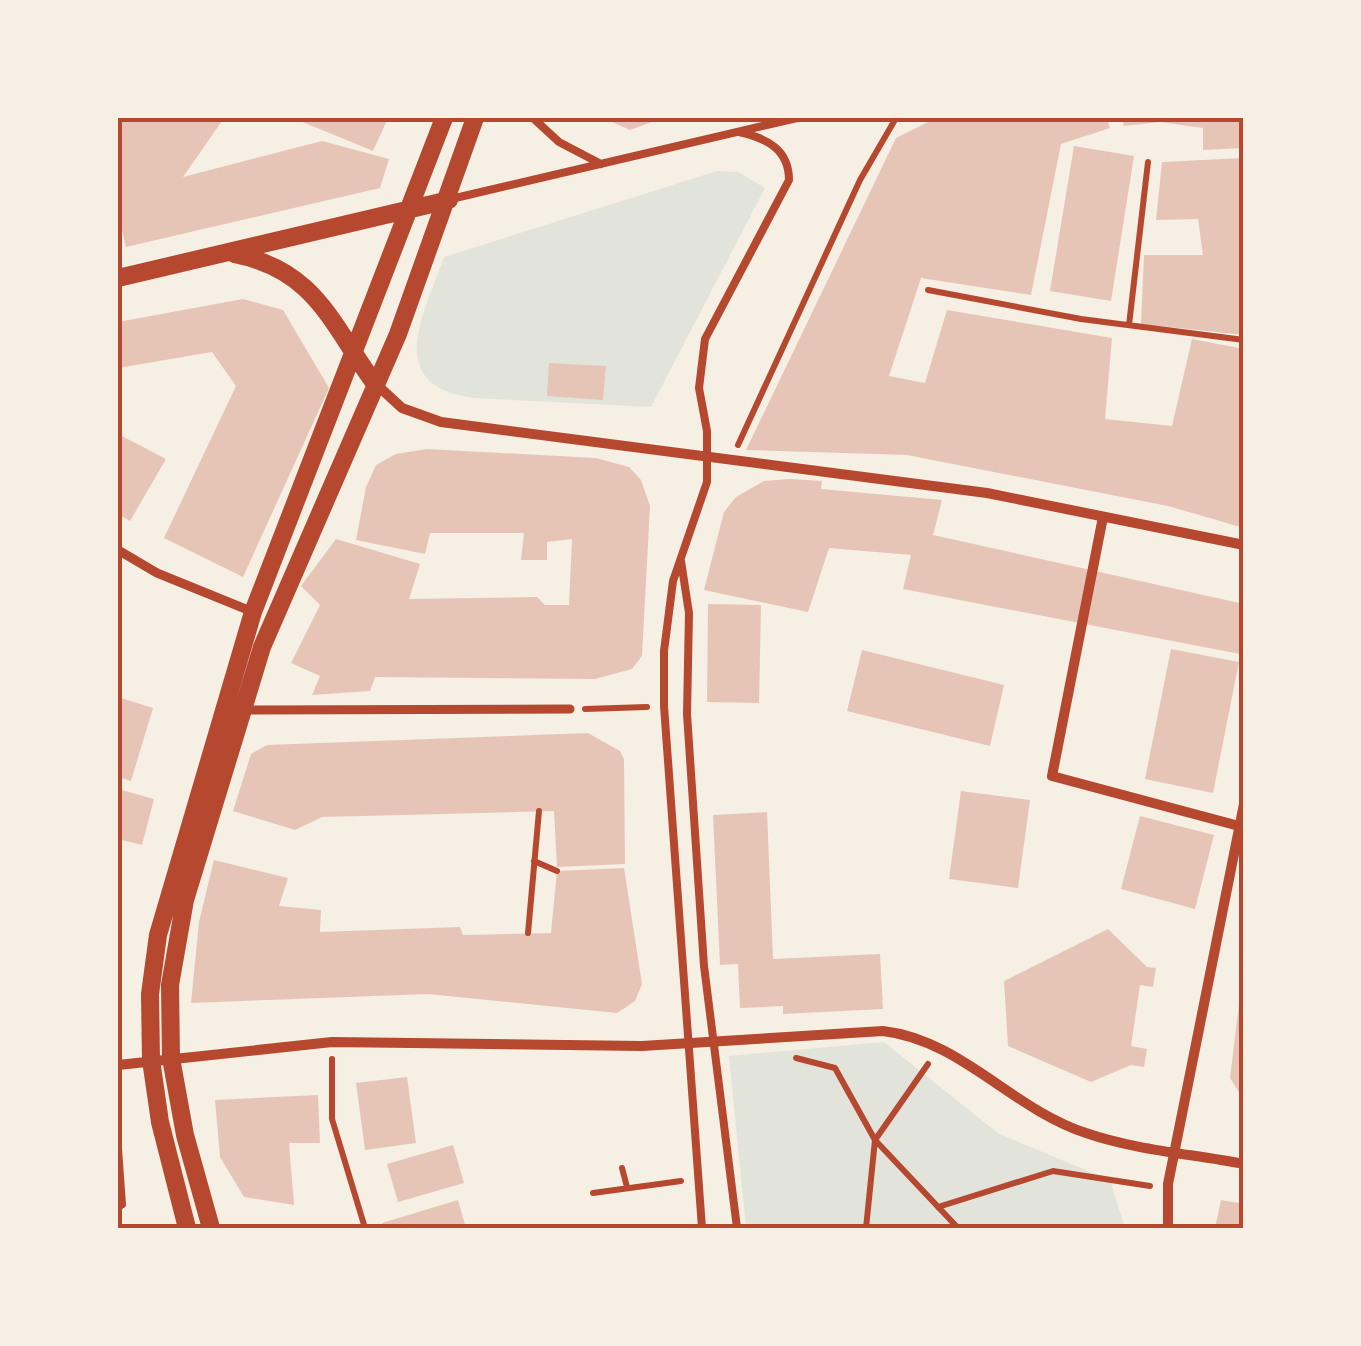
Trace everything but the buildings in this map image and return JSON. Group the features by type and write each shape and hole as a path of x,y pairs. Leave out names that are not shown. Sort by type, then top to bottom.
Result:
{"street":[{"path":"187,1228 160,1122 151,1060 150,994 158,935 254,612 444,118"},
{"path":"211,1228 185,1135 170,1058 172,958 240,710 289,576 375,384 449,200 475,118"},
{"path":"118,278 449,200"},
{"path":"118,287 228,253 271,266 309,288 375,384 402,408 431,420 987,493 1244,546"},
{"path":"1104,517 1052,776 1239,826"},
{"path":"118,550 157,573 254,612"},
{"path":"240,710 570,710"},
{"path":"1168,1228 1168,1188 1244,804"},
{"path":"118,1064 332,1042 688,1044 883,1032 915,1035 941,1046 1031,1107 1086,1133 1244,1164"}],"lane":[{"path":"533,118 560,142 601,164"},
{"path":"449,200 797,118"},
{"path":"702,1228 664,706 667,622 680,556 701,508 708,458 700,388 705,339 789,180 786,160 779,149 739,132"},
{"path":"680,556 689,613 690,773 713,1043 726,1114 737,1228"}],"path":[{"path":"739,455 740,438 860,180 896,118"},
{"path":"1129,325 1148,162"},
{"path":"928,290 1129,325 1244,340"},
{"path":"570,710 664,706"},
{"path":"528,933 539,811"},
{"path":"534,861 557,871"},
{"path":"332,1042 332,1119 365,1228"},
{"path":"866,1228 875,1140 941,1046"},
{"path":"782,1055 836,1068 875,1140 958,1228"},
{"path":"118,1134 123,1205 118,1208"},
{"path":"622,1168 627,1187"},
{"path":"938,1208 1053,1172 1168,1188"},
{"path":"593,1193 698,1179"}],"shaded area":[{"path":"717,171 738,172 765,188 651,407 474,398 445,391 428,379 419,363 417,344 420,323 444,257"},
{"path":"884,1042 999,1134 1110,1180 1125,1228 746,1228 729,1056"}]}
